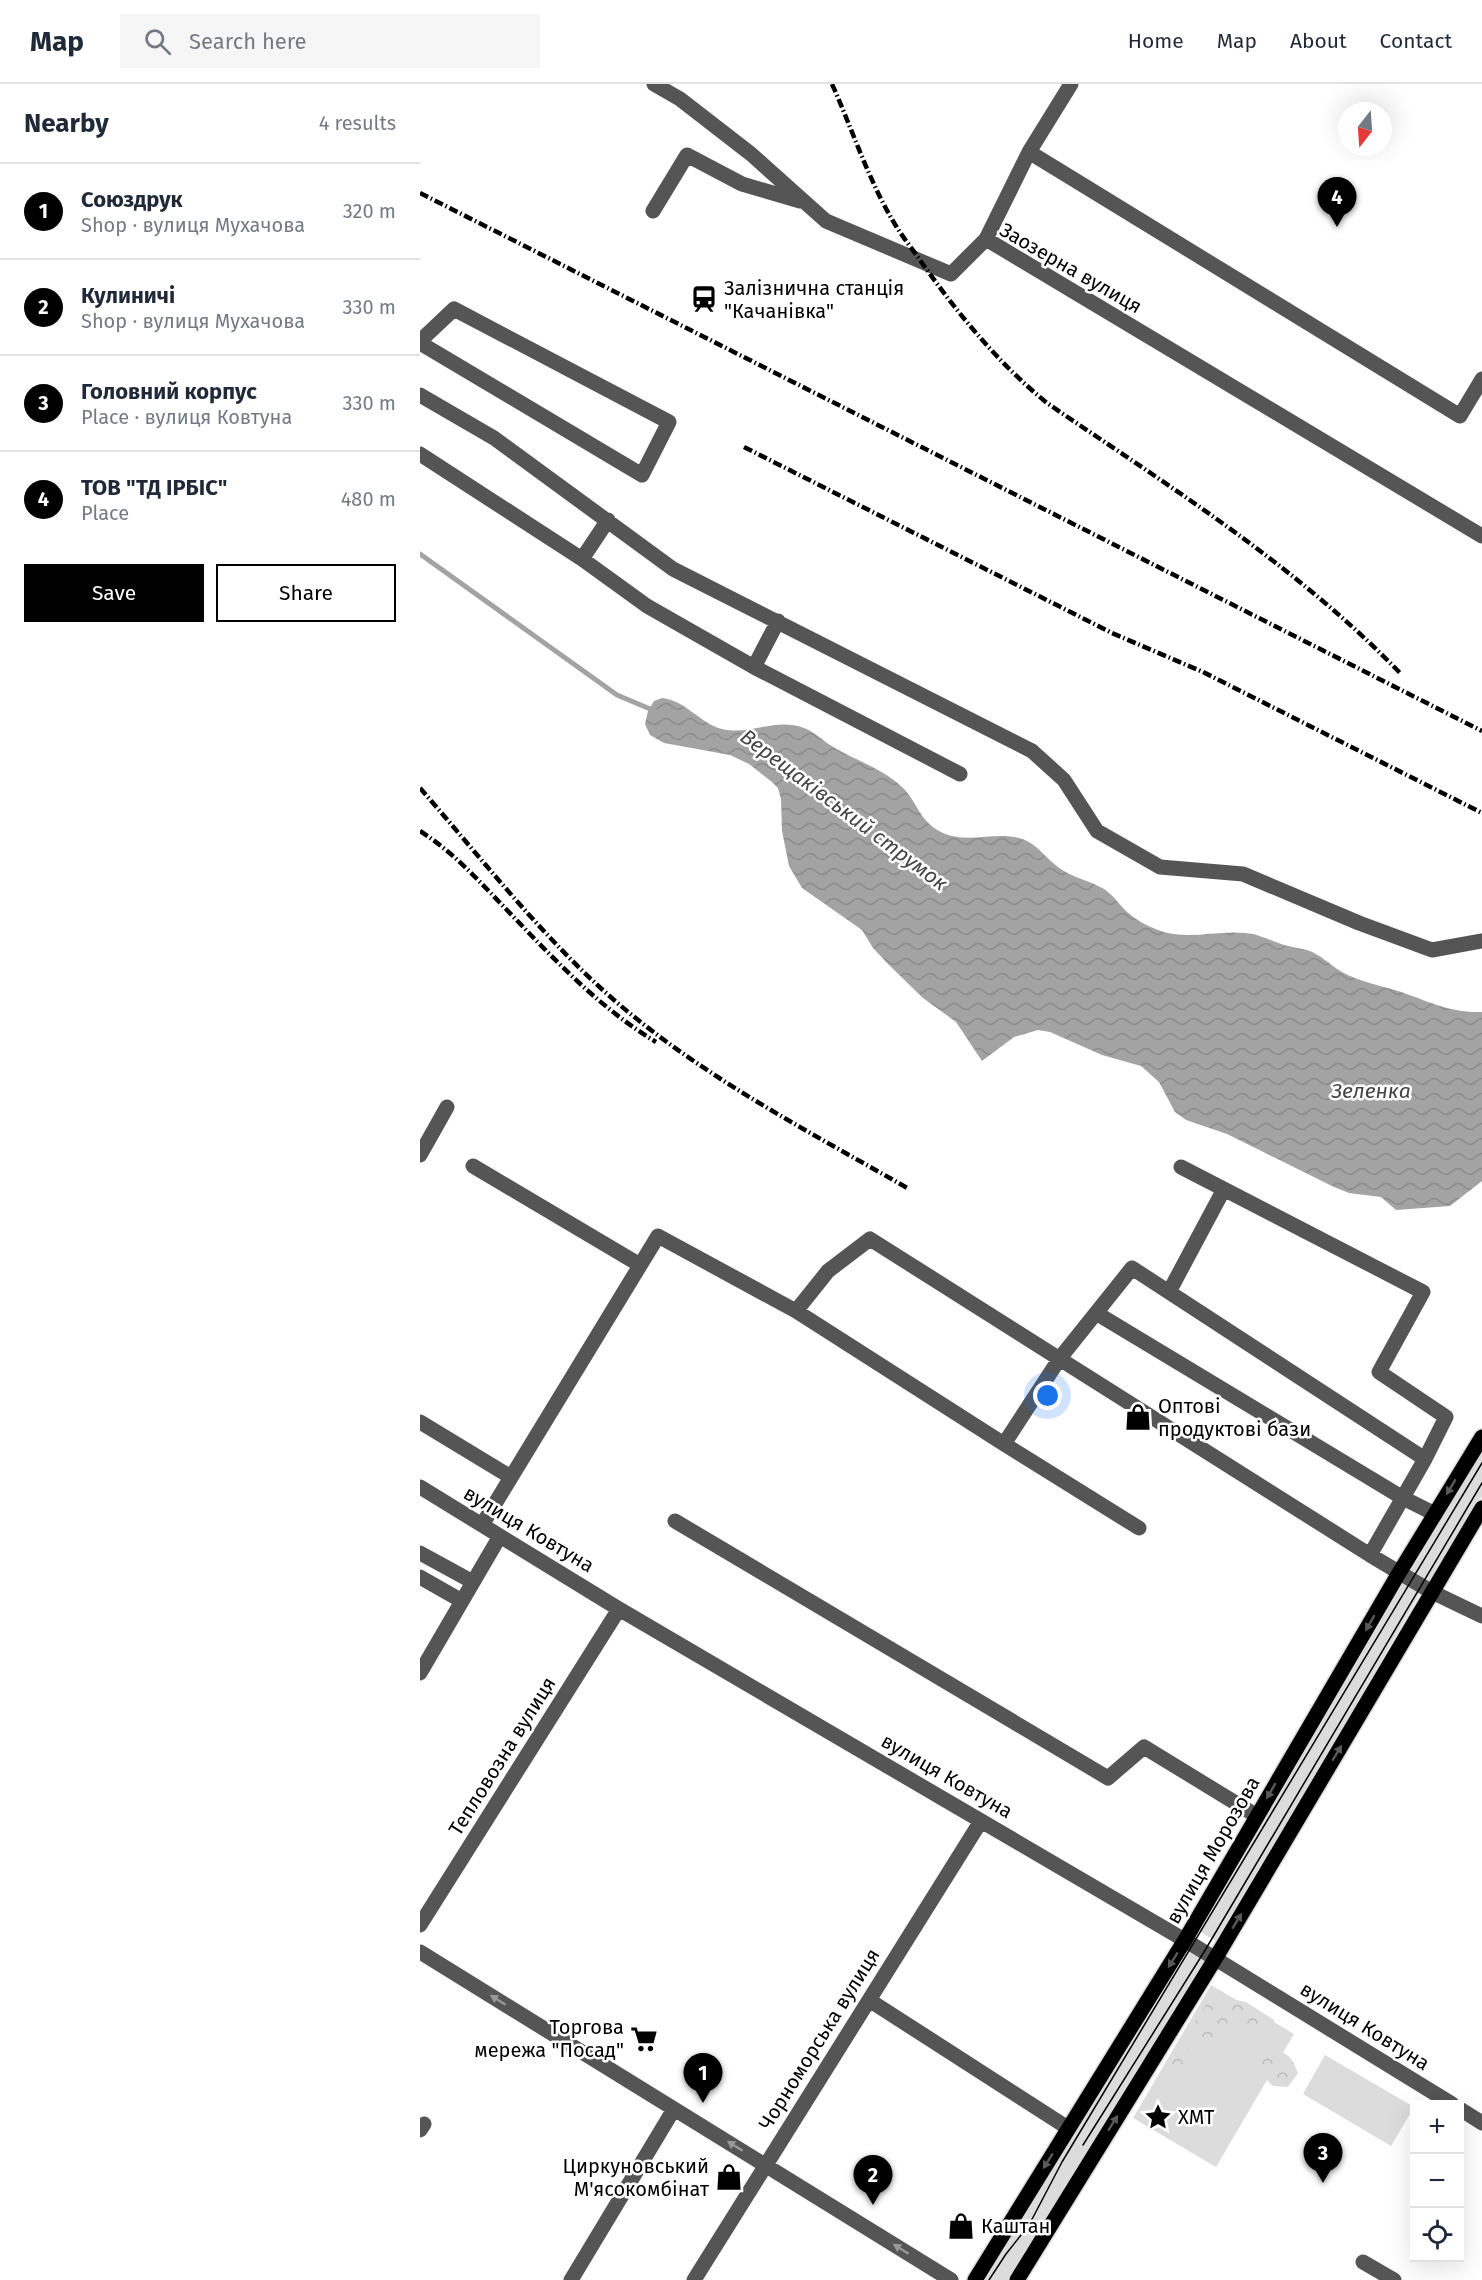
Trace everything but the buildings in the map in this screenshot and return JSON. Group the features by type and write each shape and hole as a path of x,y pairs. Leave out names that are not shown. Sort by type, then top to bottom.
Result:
{"main road":[{"name":"вулиця Морозова","path":"975,2280 1185,1940 1399,1573 1482,1437"},
{"path":"1017,2280 1215,1959 1482,1508"}],"street":[{"name":"Заозерна вулиця","path":"654,84 680,99 751,154 826,221 951,274 986,239 1482,536"},
{"path":"986,239 1029,152 1071,84"},
{"path":"1029,152 1460,416 1482,379"},
{"path":"653,212 687,155 742,184 806,203"},
{"path":"454,309 669,422 642,475 420,342 454,309"},
{"path":"420,395 494,438 674,568 1032,751 1064,780 1097,831 1160,867 1243,874 1359,923 1431,950 1482,940"},
{"path":"420,454 582,560 647,606 754,667 960,774"},
{"path":"582,560 608,520"},
{"path":"754,667 778,621"},
{"path":"420,1155 424,1138 447,1107"},
{"path":"473,1166 640,1265"},
{"path":"1181,1167 1423,1292 1379,1372 1446,1417 1370,1555"},
{"path":"1169,1292 1224,1189"},
{"path":"482,1525 658,1236 796,1311 1139,1528"},
{"path":"796,1311 828,1271 870,1239 1399,1573 1482,1616"},
{"path":"1004,1444 1060,1358 1132,1268 1425,1458"},
{"path":"1096,1313 1402,1498 1435,1514"},
{"path":"420,1422 511,1477"},
{"name":"вулиця Ковтуна","path":"420,1487 619,1609 1185,1940 1445,2100"},
{"path":"675,1521 1108,1778 1144,1747 1257,1816"},
{"path":"420,1673 500,1536"},
{"path":"420,1553 473,1582"},
{"path":"420,1577 462,1601"},
{"name":"Тепловозна вулиця","path":"420,1925 619,1609"},
{"name":"Чорноморська вулиця","path":"694,2280 981,1821"},
{"path":"420,1952 951,2280"},
{"path":"869,2000 1068,2128"},
{"path":"572,2280 674,2109"},
{"path":"1464,2112 1482,2123"},
{"path":"1362,2262 1394,2280"}],"green space":[{"path":"1482,1451 1482,1496 1430,1583 1411,1571"},
{"path":"1405,1580 1422,1590 1218,1942 1197,1930"},
{"path":"1186,1946 1209,1960 1010,2280 981,2280"},
{"path":"1211,1985 1294,2034 1216,2167 1133,2118"},
{"path":"1217,1996 1246,2002 1274,2020 1275,2030 1258,2034 1248,2025 1243,2029 1229,2023 1220,2031 1214,2043 1200,2036 1193,2025 1205,2006"},
{"path":"1188,2049 1192,2061 1180,2076 1171,2082 1168,2069 1171,2058"},
{"path":"1267,2052 1284,2053 1293,2062 1298,2073 1288,2087 1273,2086 1258,2072 1260,2059"},
{"path":"1325,2055 1410,2105 1410,2114 1391,2146 1303,2094"}],"water":[{"name":"Зеленка","path":"662,698 679,703 706,722 722,729 732,731 783,724 804,728 895,781 907,793 927,822 941,832 962,837 1017,837 1027,841 1063,871 1104,889 1130,915 1158,930 1180,935 1234,932 1255,935 1312,952 1342,972 1363,981 1439,1006 1459,1011 1482,1012 1482,1181 1450,1206 1396,1210 1381,1197 1349,1193 1227,1134 1186,1120 1175,1112 1159,1082 1141,1066 1102,1055 1050,1032 1038,1030 1014,1037 982,1061 956,1022 923,998 888,964 873,948 862,930 802,888 789,866 782,831 781,799 778,788 772,782 749,764 730,755 664,743 650,735 645,724 648,711 654,701"}],"waterway":[{"name":"Верещаківський струмок","path":"420,554 617,695 655,711"}],"tram line":[{"path":"989,2280 1029,2225 1062,2162 1482,1463"},
{"path":"1083,2145 1204,1952 1482,1483"}],"railway":[{"path":"832,84 869,174 896,226 950,301 1012,372 1047,403 1186,497 1276,563 1361,635 1401,674"},
{"path":"420,193 1482,731"},
{"path":"744,447 1112,633 1203,672 1482,813"},
{"path":"420,788 562,950 614,1000 648,1028 683,1054 757,1102 909,1189"},
{"path":"420,831 465,867 558,963 595,997 656,1042"}],"place":[{"name":"ТОВ \"ТД ІРБІС\"","path":"1337,227"},
{"name":"Залізнична станція \"Качанівка\"","path":"704,299"},
{"name":"Оптові продуктові бази","path":"1138,1417"},
{"name":"Торгова мережа \"Посад\"","path":"644,2039"},
{"name":"Союздрук","path":"703,2103"},
{"name":"ХМТ","path":"1158,2117"},
{"name":"Циркуновський М'ясокомбінат","path":"729,2177"},
{"name":"Головний корпус","path":"1323,2183"},
{"name":"Кулиничі","path":"873,2205"},
{"name":"Каштан","path":"961,2226"}]}
